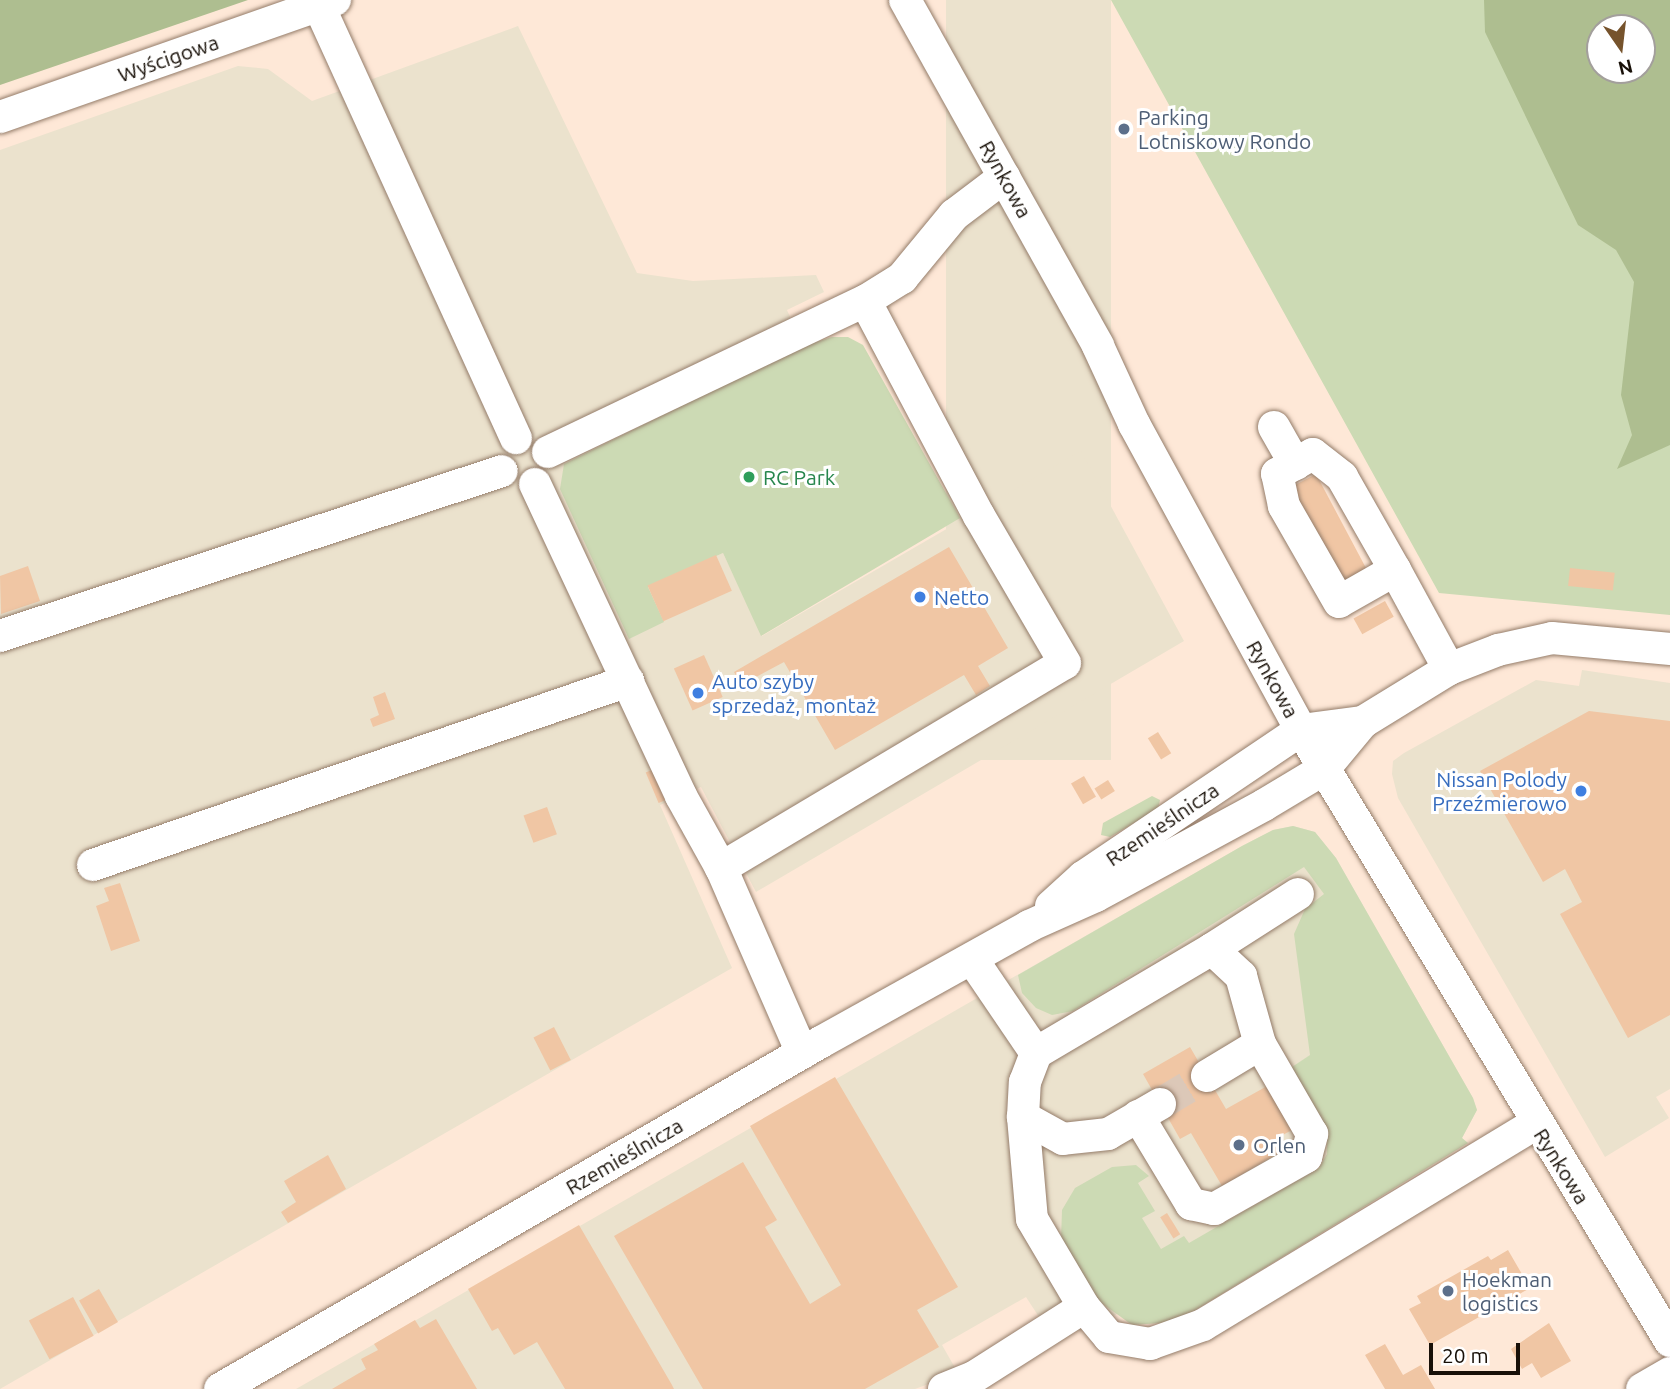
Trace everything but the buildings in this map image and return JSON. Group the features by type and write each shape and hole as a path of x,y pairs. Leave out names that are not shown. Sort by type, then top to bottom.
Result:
{"street":[{"name":"Rynkowa","path":"905,0 1004,177 1301,730 1670,1341"},
{"path":"327,3 516,438"},
{"name":"Wyścigowa","path":"0,117 327,3"},
{"path":"548,452 865,302 902,278 954,215 1004,177"},
{"path":"721,868 1065,663 979,516 865,302"},
{"path":"1274,427 1295,464"},
{"path":"516,438 538,440 548,452 550,467 535,484 520,486 502,471 501,456 516,438"},
{"path":"1395,570 1339,602 1284,506 1277,474 1313,454 1342,477 1395,570 1449,669"},
{"path":"0,636 502,471"},
{"path":"535,484 681,796 721,868 802,1053"},
{"path":"1324,769 1363,722 1449,669 1498,650 1552,638 1670,649"},
{"path":"93,865 628,681"},
{"path":"1301,730 1363,722"},
{"name":"Rzemieślnicza","path":"1029,926 1083,877 1301,730"},
{"name":"Rzemieślnicza","path":"220,1389 802,1053 1029,926 1096,896 1324,769"},
{"path":"1298,894 1212,950 1036,1053 1025,1082 1023,1117 1032,1219 1084,1307 1110,1337 1150,1344 1203,1325 1536,1123"},
{"path":"1023,1117 1063,1139 1108,1134 1149,1110 1191,1204 1214,1209 1306,1157 1312,1134 1260,1044 1241,976 1212,950"},
{"path":"972,959 1036,1053"},
{"path":"1207,1076 1260,1044"},
{"path":"944,1389 974,1377 1084,1307"},
{"path":"1642,1389 1670,1373"}],"shaded area":[{"path":"946,0 1111,0 1111,760 946,760"},
{"path":"518,26 637,273 693,281 816,275 824,292 787,310 803,346 648,587 723,553 762,636 1081,451 1184,641 756,892 701,787 660,805 732,968 0,1389 0,150 238,66 268,69 312,101"},
{"path":"1582,670 1670,683 1670,1089 1656,1097 1669,1118 1605,1157 1398,798 1392,774 1393,761 1404,753 1536,680 1579,686"},
{"path":"1293,826 1315,832 1336,858 1473,1098 1477,1110 1462,1138 1468,1143 1113,1316 1096,1299 1039,1317 1026,1297 942,1345 958,1373 915,1389 296,1389 1242,846 1273,830"}],"green space":[{"path":"0,0 248,0 0,85"},
{"path":"1111,0 1670,0 1670,615 1439,593"},
{"path":"1484,0 1670,0 1670,445 1617,469 1632,435 1621,395 1634,282 1616,250 1578,225 1485,32"},
{"name":"RC Park","path":"832,337 848,337 863,345 960,518 761,636 723,553 648,587 664,622 629,639 560,489 564,464 803,346"},
{"path":"1152,796 1160,800 1158,809 1110,837 1101,835 1103,823"},
{"path":"1293,826 1315,832 1336,858 1473,1098 1477,1110 1462,1138 1468,1143 1176,1322 1132,1325 1096,1299 1061,1240 1062,1210 1075,1188 1112,1167 1136,1165 1149,1176 1138,1183 1155,1211 1142,1218 1161,1249 1184,1236 1189,1243 1319,1168 1327,1154 1327,1140 1286,1071 1310,1055 1294,934 1305,909 1324,894 1304,867 1073,1011 1052,1015 1036,1008 1022,993 1018,975 1242,846 1273,830"}],"tunnel":[{"path":"1160,1104 1207,1076"}],"place":[{"name":"Parking Lotniskowy Rondo","path":"1124,129"},
{"name":"RC Park","path":"749,477"},
{"name":"Netto","path":"920,597"},
{"name":"Auto szyby sprzedaż, montaż","path":"698,693"},
{"name":"Nissan Polody Przeźmierowo","path":"1581,791"},
{"name":"Orlen","path":"1239,1145"},
{"name":"Hoekman logistics","path":"1448,1291"}]}
